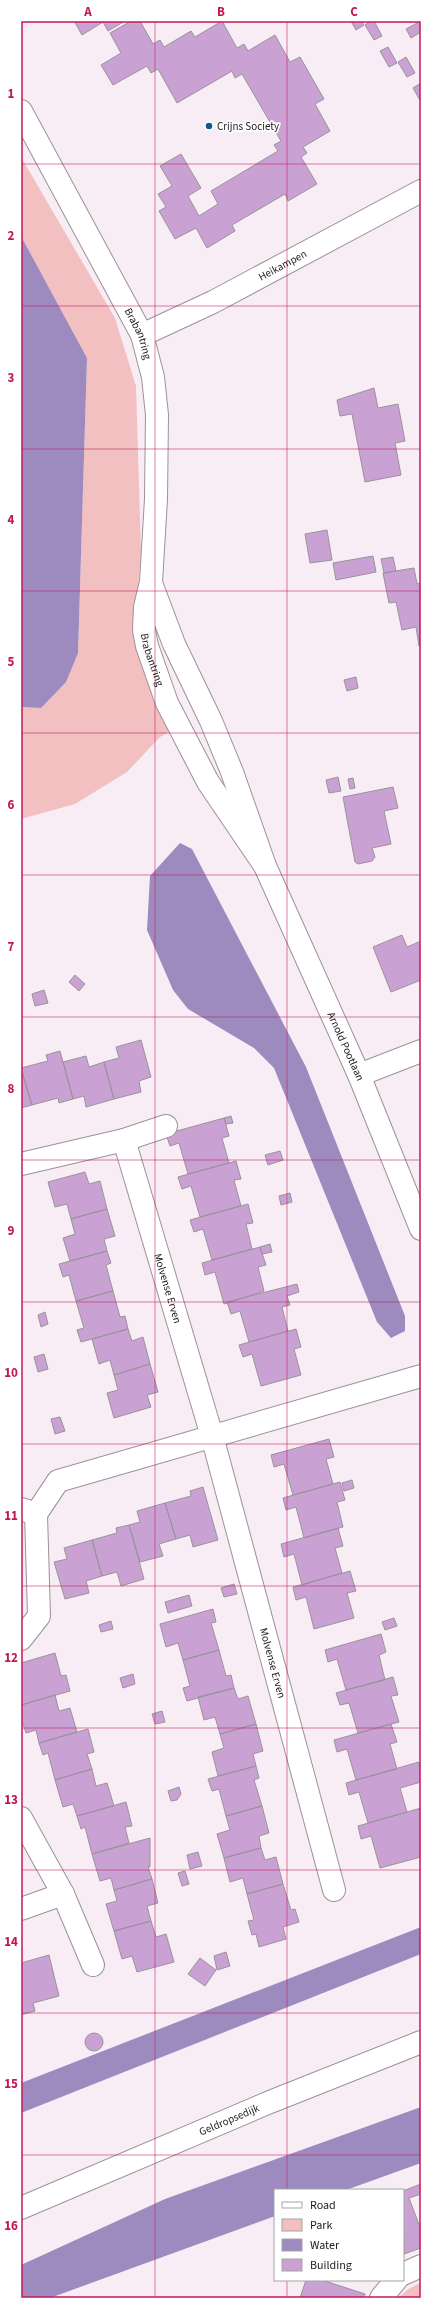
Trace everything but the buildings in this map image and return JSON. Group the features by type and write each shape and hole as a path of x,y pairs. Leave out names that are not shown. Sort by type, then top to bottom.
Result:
{"street":[{"name":"Brabantring","path":"21,112 142,335 153,377 157,415 156,499 151,582 145,607 144,630 147,646 167,703 183,734"},
{"name":"Heikampen","path":"142,335 213,302 421,191"},
{"name":"Brabantring","path":"151,582 174,644 211,721"},
{"name":"Arnold Pootlaan","path":"211,721 232,772 265,866 359,1075 421,1229"},
{"name":"Arnold Pootlaan","path":"183,734 208,782 265,866"},
{"path":"359,1075 421,1051"},
{"path":"21,1164 124,1140 166,1126"},
{"name":"Molvense Erven","path":"124,1140 212,1436 334,1890"},
{"path":"21,1639 39,1616 28,1512 58,1481 421,1376"},
{"path":"21,1818 63,1894 93,1965"},
{"path":"21,1909 63,1894"},
{"name":"Geldropsedijk","path":"26,2203 421,2042"},
{"path":"404,2274 421,2266"},
{"path":"381,2298 395,2281"}],"green space":[{"path":"21,157 115,318 136,386 141,551 135,629 171,731 160,737 127,772 75,804 21,819 21,707 41,708 78,653 87,358 21,236"},
{"path":"421,2282 421,2298 398,2298 407,2290"}],"water":[{"path":"21,236 87,358 78,653 66,682 41,708 21,707"},
{"path":"180,843 192,849 306,1067 405,1316 405,1331 391,1338 377,1322 274,1068 254,1048 188,1009 173,990 147,930 150,876"},
{"path":"421,1927 421,1954 21,2113 21,2083"},
{"path":"421,2107 421,2163 349,2189 274,2189 274,2216 50,2298 21,2298 21,2265 165,2199"}],"place":[{"name":"Crijns Society","path":"209,126"}]}
